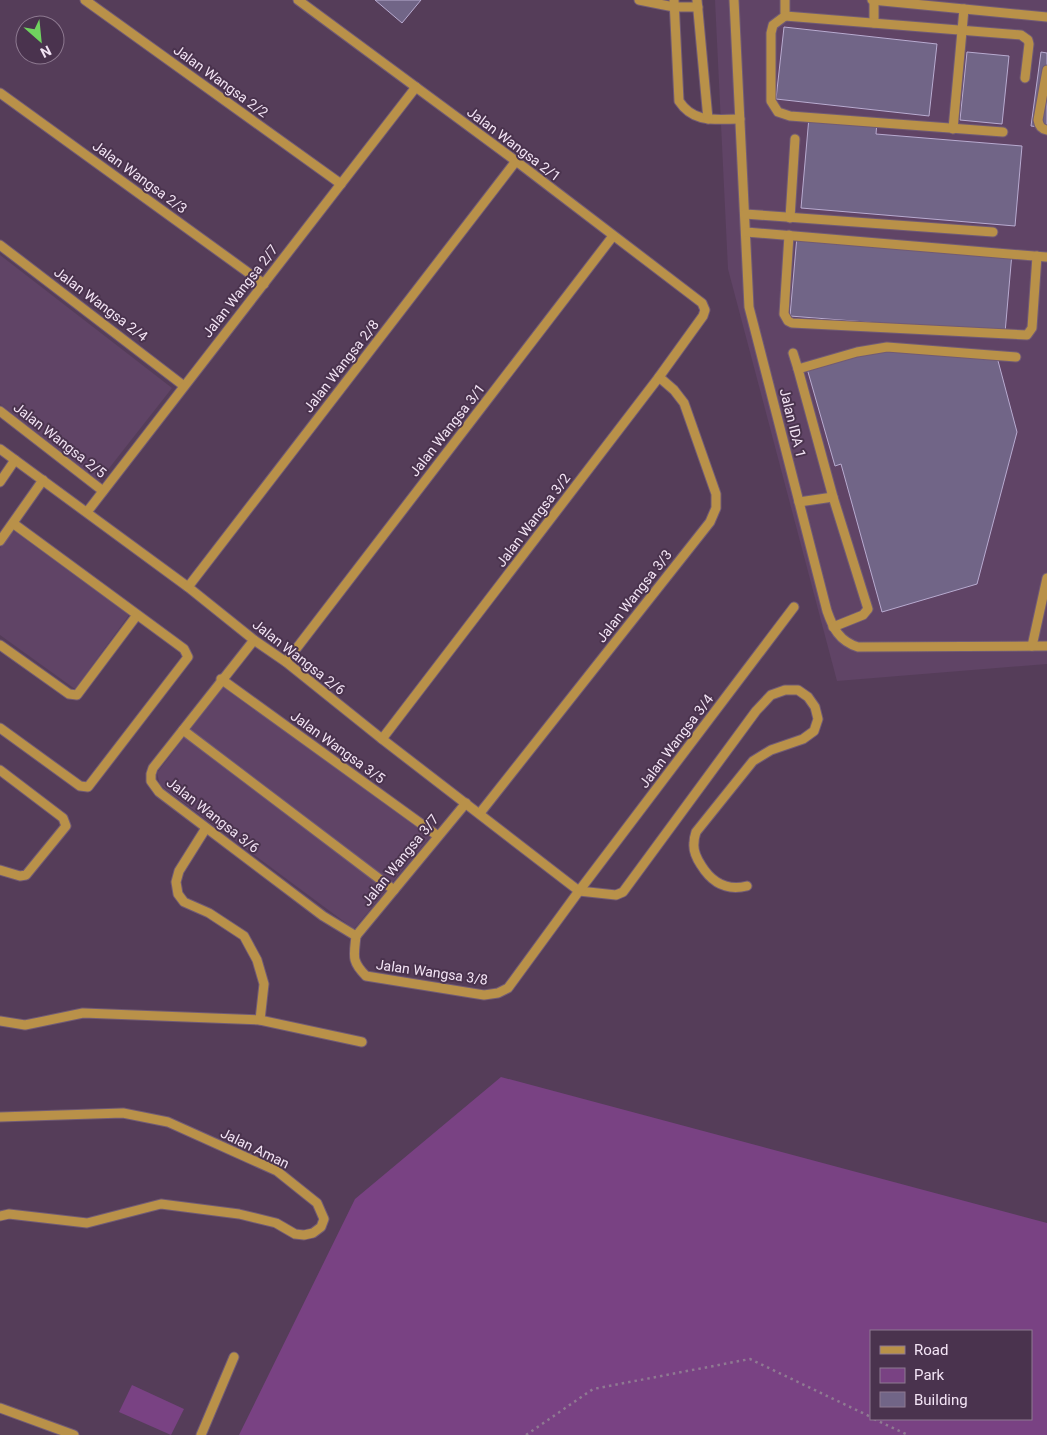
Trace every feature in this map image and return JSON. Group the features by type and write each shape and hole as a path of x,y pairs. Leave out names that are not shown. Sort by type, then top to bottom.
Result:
{"street":[{"name":"Jalan Wangsa 2/2","path":"85,0 341,184"},
{"name":"Jalan Wangsa 2/1","path":"298,0 516,161 702,304 705,310 703,316"},
{"path":"639,0 674,4 698,3 708,119"},
{"name":"Jalan IDA 1","path":"734,0 749,307 827,611 833,627 848,644 858,647 1047,646"},
{"path":"785,0 785,16"},
{"path":"874,23 873,0 1047,17"},
{"path":"674,4 679,101 685,111 693,116 708,119 740,119"},
{"path":"953,128 964,9"},
{"path":"1003,132 790,116 778,112 771,101 771,33 773,26 785,16 1021,35 1025,36 1029,44 1025,78"},
{"path":"1047,70 1038,120 1039,125 1047,130"},
{"name":"Jalan Wangsa 2/7","path":"87,512 416,87"},
{"name":"Jalan Wangsa 2/3","path":"0,93 264,284"},
{"path":"790,218 795,139"},
{"name":"Jalan Wangsa 2/8","path":"188,586 516,161"},
{"path":"745,214 993,232"},
{"path":"746,232 1042,256 1032,328 1028,335 792,323 788,321 784,314 789,236"},
{"name":"Jalan Wangsa 3/1","path":"286,662 613,236"},
{"name":"Jalan Wangsa 2/4","path":"0,245 184,386"},
{"name":"Jalan Wangsa 3/2","path":"382,739 660,377 703,316"},
{"path":"798,369 857,352 887,347 1016,357"},
{"path":"793,353 833,497 868,609 863,616 833,627"},
{"name":"Jalan Wangsa 3/3","path":"480,813 710,522 716,508 716,494 684,403 660,377"},
{"name":"Jalan Wangsa 2/5","path":"0,411 103,491"},
{"name":"Jalan Wangsa 2/6","path":"0,449 188,586 254,640 286,662 382,739 579,891"},
{"path":"0,482 15,460"},
{"path":"0,541 14,524 43,480"},
{"path":"799,502 833,497"},
{"path":"0,728 80,786 88,787 188,657 184,649 14,524"},
{"path":"1032,646 1047,578"},
{"name":"Jalan Wangsa 3/4","path":"579,891 794,607"},
{"path":"0,645 68,694 72,696 77,695 137,615"},
{"name":"Jalan Wangsa 3/6","path":"254,640 221,679 153,768 151,781 159,792 206,828 323,916 356,936"},
{"name":"Jalan Wangsa 3/5","path":"221,679 438,836"},
{"path":"579,891 621,894 756,711 771,695 785,690 798,690 808,697 815,707 818,719 814,731 803,739 772,750 753,761 696,832 693,844 696,857 710,878 718,884 729,888 748,886"},
{"path":"183,730 394,890"},
{"path":"0,770 63,818 66,826 26,875 20,876 0,870"},
{"name":"Jalan Wangsa 3/7","path":"356,936 466,803"},
{"path":"206,828 179,871 176,882 178,894 184,902 208,913 244,936 257,960 264,984 260,1020"},
{"name":"Jalan Wangsa 3/8","path":"356,936 354,956 357,967 366,976 472,994 498,993 508,988 518,976 579,891"},
{"path":"0,1021 25,1025 83,1013 260,1020 362,1042"},
{"name":"Jalan Aman","path":"0,1117 123,1113 168,1122 277,1171 317,1202 324,1219 321,1227 313,1233 304,1235 295,1234 276,1223 240,1214 162,1204 87,1223 9,1214 0,1216"},
{"path":"201,1435 234,1357"},
{"path":"0,1408 74,1435"}],"path":[{"path":"526,1435 593,1389 750,1359 870,1417"},
{"path":"876,1420 908,1435"}],"shaded area":[{"path":"715,0 1047,0 1047,664 837,681 728,269"},
{"path":"0,255 172,388 99,481 0,404"},
{"path":"14,531 129,615 75,689 0,635 0,548"},
{"path":"223,686 430,837 354,929 160,785 157,773"}],"green space":[{"path":"501,1077 1047,1223 1047,1435 239,1435 355,1199"},
{"path":"132,1385 184,1409 171,1435 119,1412"}],"building":[{"path":"375,0 421,0 402,23"},
{"path":"784,27 937,44 929,116 776,99"},
{"path":"967,52 1009,56 1002,124 960,120"},
{"path":"1041,52 1047,53 1047,128 1031,126"},
{"path":"809,117 877,122 876,134 1022,146 1015,226 801,208"},
{"path":"797,236 1012,253 1005,333 790,316"},
{"path":"890,345 997,357 1017,432 977,584 882,612 841,464 835,466 806,365"}]}
